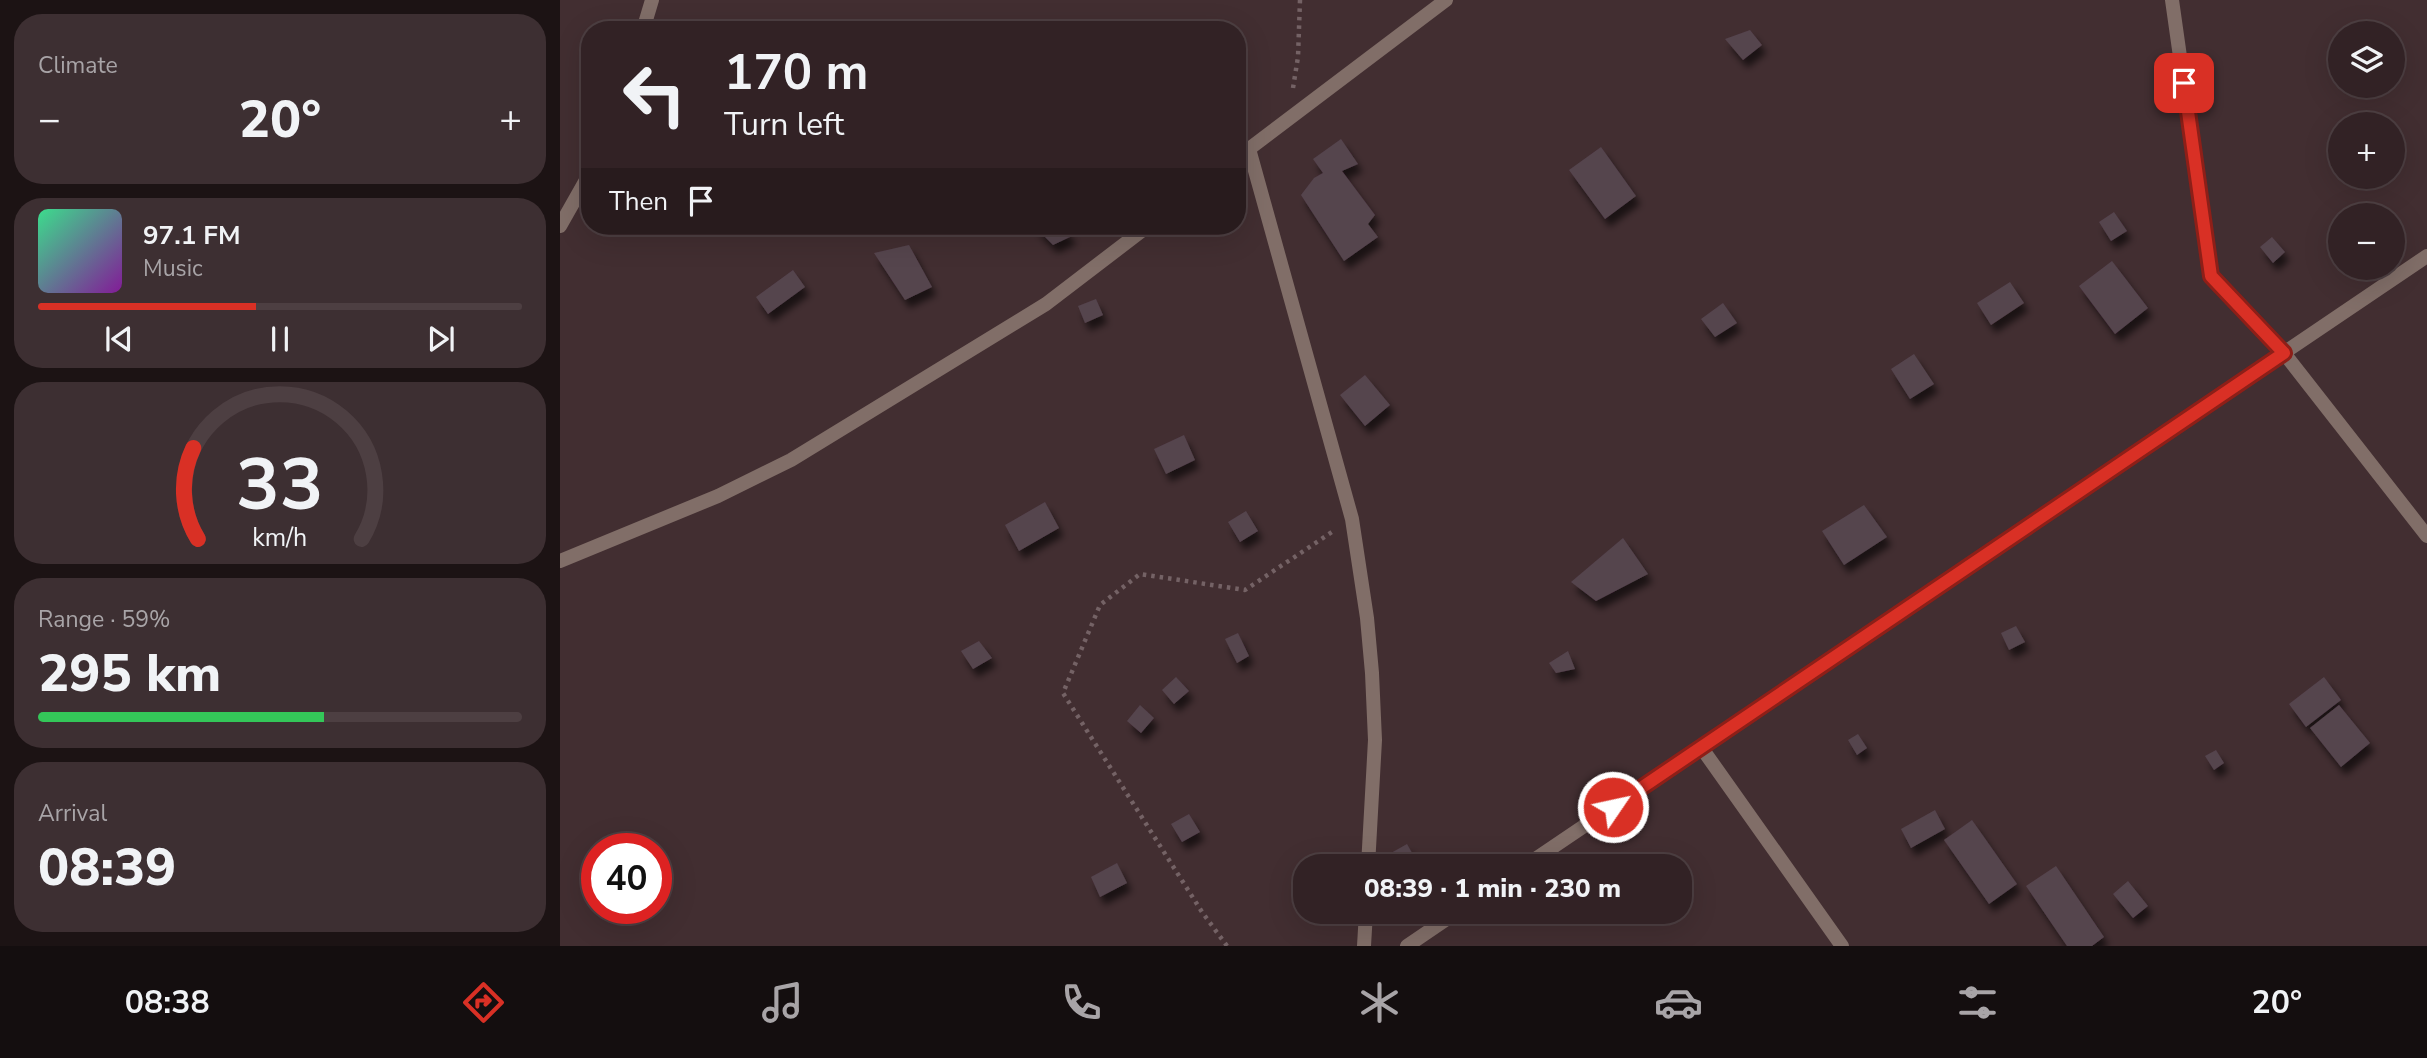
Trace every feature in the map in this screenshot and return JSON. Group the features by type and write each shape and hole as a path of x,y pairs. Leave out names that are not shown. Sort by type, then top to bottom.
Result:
{"street":[{"path":"646,21 652,0"},
{"path":"1246,151 1446,0"},
{"path":"2172,0 2211,276 2284,353 2427,536"},
{"path":"1246,163 1352,519 1367,618 1372,673 1375,740 1369,854"},
{"path":"560,226 581,189"},
{"path":"560,561 718,496 791,460 1046,304 1136,235"},
{"path":"1543,854 2427,256"},
{"path":"1701,747 1842,946"},
{"path":"1364,946 1365,924"},
{"path":"1407,946 1439,924"}],"path":[{"path":"1287,119 1298,57 1300,0"},
{"path":"1227,946 1202,912 1063,693 1100,605 1140,574 1244,590 1352,519"}],"building":[{"path":"1750,30 1762,45 1743,60 1725,39"},
{"path":"1341,139 1358,164 1342,171 1375,215 1368,224 1378,237 1344,261 1301,195 1314,178 1323,173 1313,159"},
{"path":"1601,147 1636,196 1605,219 1569,170"},
{"path":"2114,212 2127,231 2111,241 2099,222"},
{"path":"1043,235 1072,236 1053,245"},
{"path":"2272,237 2285,252 2273,263 2260,247"},
{"path":"909,245 932,287 905,300 874,253"},
{"path":"2112,261 2148,308 2115,334 2079,286"},
{"path":"793,270 805,287 768,314 756,297"},
{"path":"2010,282 2024,303 1991,325 1977,303"},
{"path":"1096,299 1103,315 1085,323 1078,306"},
{"path":"1723,303 1737,323 1715,337 1701,319"},
{"path":"1914,354 1934,384 1910,399 1891,369"},
{"path":"1365,375 1390,405 1365,426 1340,395"},
{"path":"1184,435 1195,460 1166,474 1154,449"},
{"path":"1045,502 1059,528 1019,551 1005,525"},
{"path":"1864,505 1887,537 1844,565 1822,531"},
{"path":"1246,511 1258,531 1240,542 1228,522"},
{"path":"1623,538 1648,574 1596,601 1571,582"},
{"path":"2016,626 2025,642 2009,650 2001,633"},
{"path":"1238,633 1249,656 1237,663 1225,639"},
{"path":"979,641 992,658 973,669 961,651"},
{"path":"1568,651 1575,669 1556,673 1549,663"},
{"path":"1176,677 1189,691 1174,704 1162,690"},
{"path":"2324,677 2341,700 2306,727 2289,704"},
{"path":"1140,705 1154,718 1141,733 1127,721"},
{"path":"2339,705 2370,743 2341,767 2310,728"},
{"path":"1858,734 1867,748 1857,755 1848,740"},
{"path":"2216,750 2224,763 2214,770 2205,756"},
{"path":"1935,810 1945,829 1911,848 1901,829"},
{"path":"1189,814 1200,832 1182,842 1171,824"},
{"path":"1972,820 2017,884 1989,904 1944,840"},
{"path":"1407,844 1413,854 1392,854"},
{"path":"1117,863 1127,883 1100,897 1091,877"},
{"path":"2056,866 2104,937 2092,946 2067,946 2026,886"},
{"path":"2128,881 2148,906 2133,918 2113,894"}],"route":[{"path":"1613,807 2284,353 2211,276 2184,83"}]}
